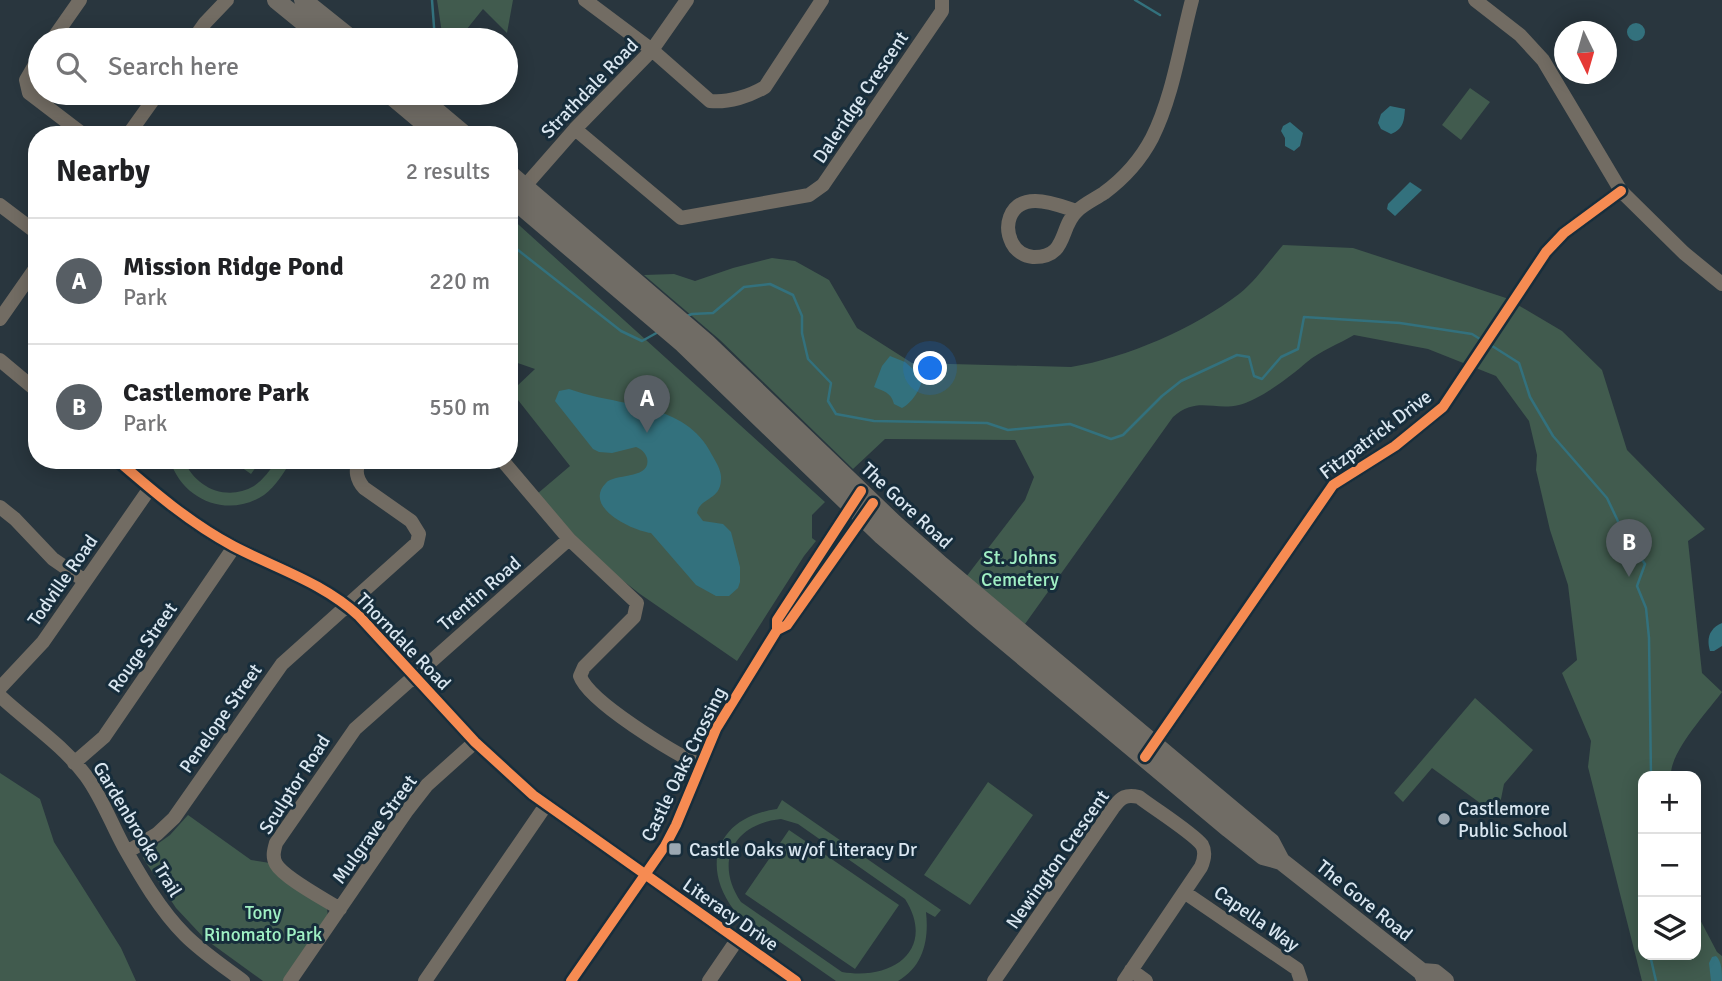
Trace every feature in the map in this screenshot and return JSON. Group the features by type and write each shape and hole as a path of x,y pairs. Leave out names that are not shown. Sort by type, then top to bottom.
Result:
{"main road":[{"path":"276,0 310,28"},
{"path":"303,0 338,28"},
{"path":"403,105 421,120 439,126"},
{"path":"426,105 441,126"},
{"name":"The Gore Road","path":"518,196 670,311 690,340 862,504 941,565 1150,750 1271,842 1282,860 1424,976 1435,973 1445,981"},
{"name":"The Gore Road","path":"518,196 652,317 690,340"}],"street":[{"path":"60,28 80,0"},
{"path":"205,23 215,0"},
{"path":"201,28 227,0"},
{"path":"585,0 652,50 710,101 721,102 765,87 822,0"},
{"name":"Strathdale Road","path":"518,192 652,50 687,0"},
{"name":"Daleridge Crescent","path":"575,129 681,218 809,195 823,185 942,11 942,0"},
{"path":"1077,211 1044,202 1026,203 1017,207 1011,215 1008,230 1010,240 1021,253 1031,257 1057,250 1077,211 1119,180 1151,140 1163,110 1192,0"},
{"path":"1475,0 1520,36 1543,60 1621,191 1683,252 1722,284"},
{"path":"45,105 72,126"},
{"path":"134,126 149,105"},
{"name":"Fitzpatrick Drive","path":"1150,750 1333,485 1395,446 1443,407 1546,251 1564,233 1621,191"},
{"path":"0,205 28,226"},
{"path":"0,319 28,279"},
{"path":"0,360 28,383"},
{"name":"Thorndale Road","path":"128,469 198,526 234,547 302,577 346,605 505,771 546,805 645,875"},
{"name":"Penelope Street","path":"127,852 157,834 174,818 275,671 417,543 417,528 364,488 359,482 357,469"},
{"path":"510,469 569,538 638,603 634,617 584,667 580,676 582,682 631,723 682,757 699,765"},
{"name":"Todville Road","path":"0,688 43,642 150,488"},
{"name":"Castle Oaks Crossing","path":"571,981 671,834 699,765 732,699 776,630 787,625 862,504"},
{"path":"0,507 53,559 85,581"},
{"name":"Trentin Road","path":"414,675 569,538"},
{"name":"Rouge Street","path":"75,762 103,737 234,547"},
{"name":"Sculptor Road","path":"340,909 284,873 276,864 276,843 355,729 414,675"},
{"name":"Gardenbrooke Trail","path":"0,696 75,762 96,791 127,852 156,900 182,933 243,981"},
{"name":"Mulgrave Street","path":"290,981 406,812 427,785 475,742"},
{"name":"Newington Crescent","path":"994,981 1112,808 1122,797 1129,795 1139,797 1201,845 1205,852 1204,861 1127,976"},
{"path":"425,981 546,805"},
{"name":"Literacy Drive","path":"645,875 796,981"},
{"name":"Capella Way","path":"1184,892 1297,969 1301,981"},
{"path":"709,981 737,940"},
{"path":"1127,976 1146,981"}],"green space":[{"path":"437,0 513,0 508,28 502,28 483,9 468,28 441,28"},
{"path":"1470,88 1490,102 1461,140 1442,125"},
{"path":"518,224 825,502 812,515 812,538 816,541 737,661 640,594 599,562 537,494 570,466 518,400 518,385 535,369 518,363"},
{"name":"St. Johns Cemetery","path":"1283,245 1353,248 1506,298 1562,331 1602,370 1627,450 1705,529 1688,541 1702,673 1722,692 1683,744 1672,771 1638,771 1638,960 1701,960 1701,922 1717,952 1722,956 1722,981 1642,981 1588,767 1591,741 1562,673 1577,660 1568,585 1550,530 1536,470 1537,455 1529,421 1496,376 1428,349 1354,335 1318,354 1275,387 1247,402 1230,406 1190,407 1182,411 1173,417 1025,624 966,577 1025,500 1034,477 1015,440 885,439 853,469 720,340 644,275 674,274 695,281 772,258 795,261 829,280 857,328 912,363 1071,367 1114,357 1181,330 1221,307 1257,277"},
{"path":"174,469 188,469 204,485 233,493 254,486 270,469 286,469 264,495 236,505 208,502 185,486"},
{"path":"1475,698 1533,750 1504,784 1501,799 1491,811 1432,768 1403,802 1394,793"},
{"path":"0,773 40,799 54,842 121,948 136,981 0,981"},
{"path":"988,782 1033,815 970,905 924,875"},
{"path":"782,800 941,910 935,917 926,912 927,932 923,951 907,975 898,981 836,981 734,910 723,892 718,876 717,859 721,845 729,832 741,822 777,809","holes":["781,819 798,824 905,899 916,932 913,946 905,957 893,966 879,971 842,972 741,902 729,873 729,859 740,837 764,822"]},
{"name":"Tony Rinomato Park","path":"188,815 251,860 270,863 327,909 328,917 284,981 263,981 205,939 176,908 143,858 145,853 170,835"},
{"path":"789,830 899,905 855,969 745,894"}],"water":[{"path":"1632,23 1640,23 1645,32 1643,39 1632,41 1627,36 1627,28"},
{"path":"1390,106 1405,109 1401,127 1391,134 1381,129 1378,123 1381,114"},
{"path":"1290,122 1303,133 1300,146 1294,151 1285,146 1281,131 1283,126"},
{"path":"1410,182 1422,190 1395,216 1387,209 1388,204"},
{"path":"890,356 905,362 922,377 916,395 902,408 894,404 886,392 874,387 882,366"},
{"path":"569,389 649,408 686,424 700,437 717,464 721,480 717,492 702,504 697,513 703,521 723,524 731,532 740,567 740,582 738,588 729,596 716,596 696,585 651,533 623,523 605,509 600,501 600,492 606,483 644,470 647,458 643,451 636,447 612,453 593,449 555,401 559,391"},
{"path":"1722,623 1722,646 1710,651 1710,634"},
{"path":"1716,956 1721,964 1722,981 1711,981 1709,963 1712,957"}],"waterway":[{"path":"432,0 434,28"},
{"path":"1135,0 1160,15"},
{"path":"518,250 621,331 642,341 660,331"},
{"path":"687,316 713,313 744,287 770,284 793,295 802,316 802,333 808,359 831,383 828,401 836,414 874,421 987,423 1008,430 1070,424 1111,439 1123,435 1181,381 1237,355 1249,357 1254,376 1262,379 1281,357 1298,349 1304,317 1400,323 1472,334 1480,339"},
{"path":"1489,344 1519,363 1530,397 1553,436 1607,498 1625,536 1645,564 1637,586 1646,608 1649,638 1651,771"},
{"path":"1651,960 1656,981"}],"cycle path":[{"path":"1145,757 1333,485 1395,446 1443,407 1546,252 1564,233 1621,191"},
{"path":"128,469 217,537 299,577 345,604 475,742 533,795 796,981"},
{"path":"571,981 665,846 716,729 777,630 777,620 861,491"},
{"path":"777,630 787,625 873,503"}],"place":[{"name":"Mission Ridge Pond","path":"647,433"},
{"name":"Castlemore Park","path":"1629,577"},
{"name":"Castlemore Public School","path":"1444,819"},
{"name":"Castle Oaks w/of Literacy Dr","path":"675,849"}]}
